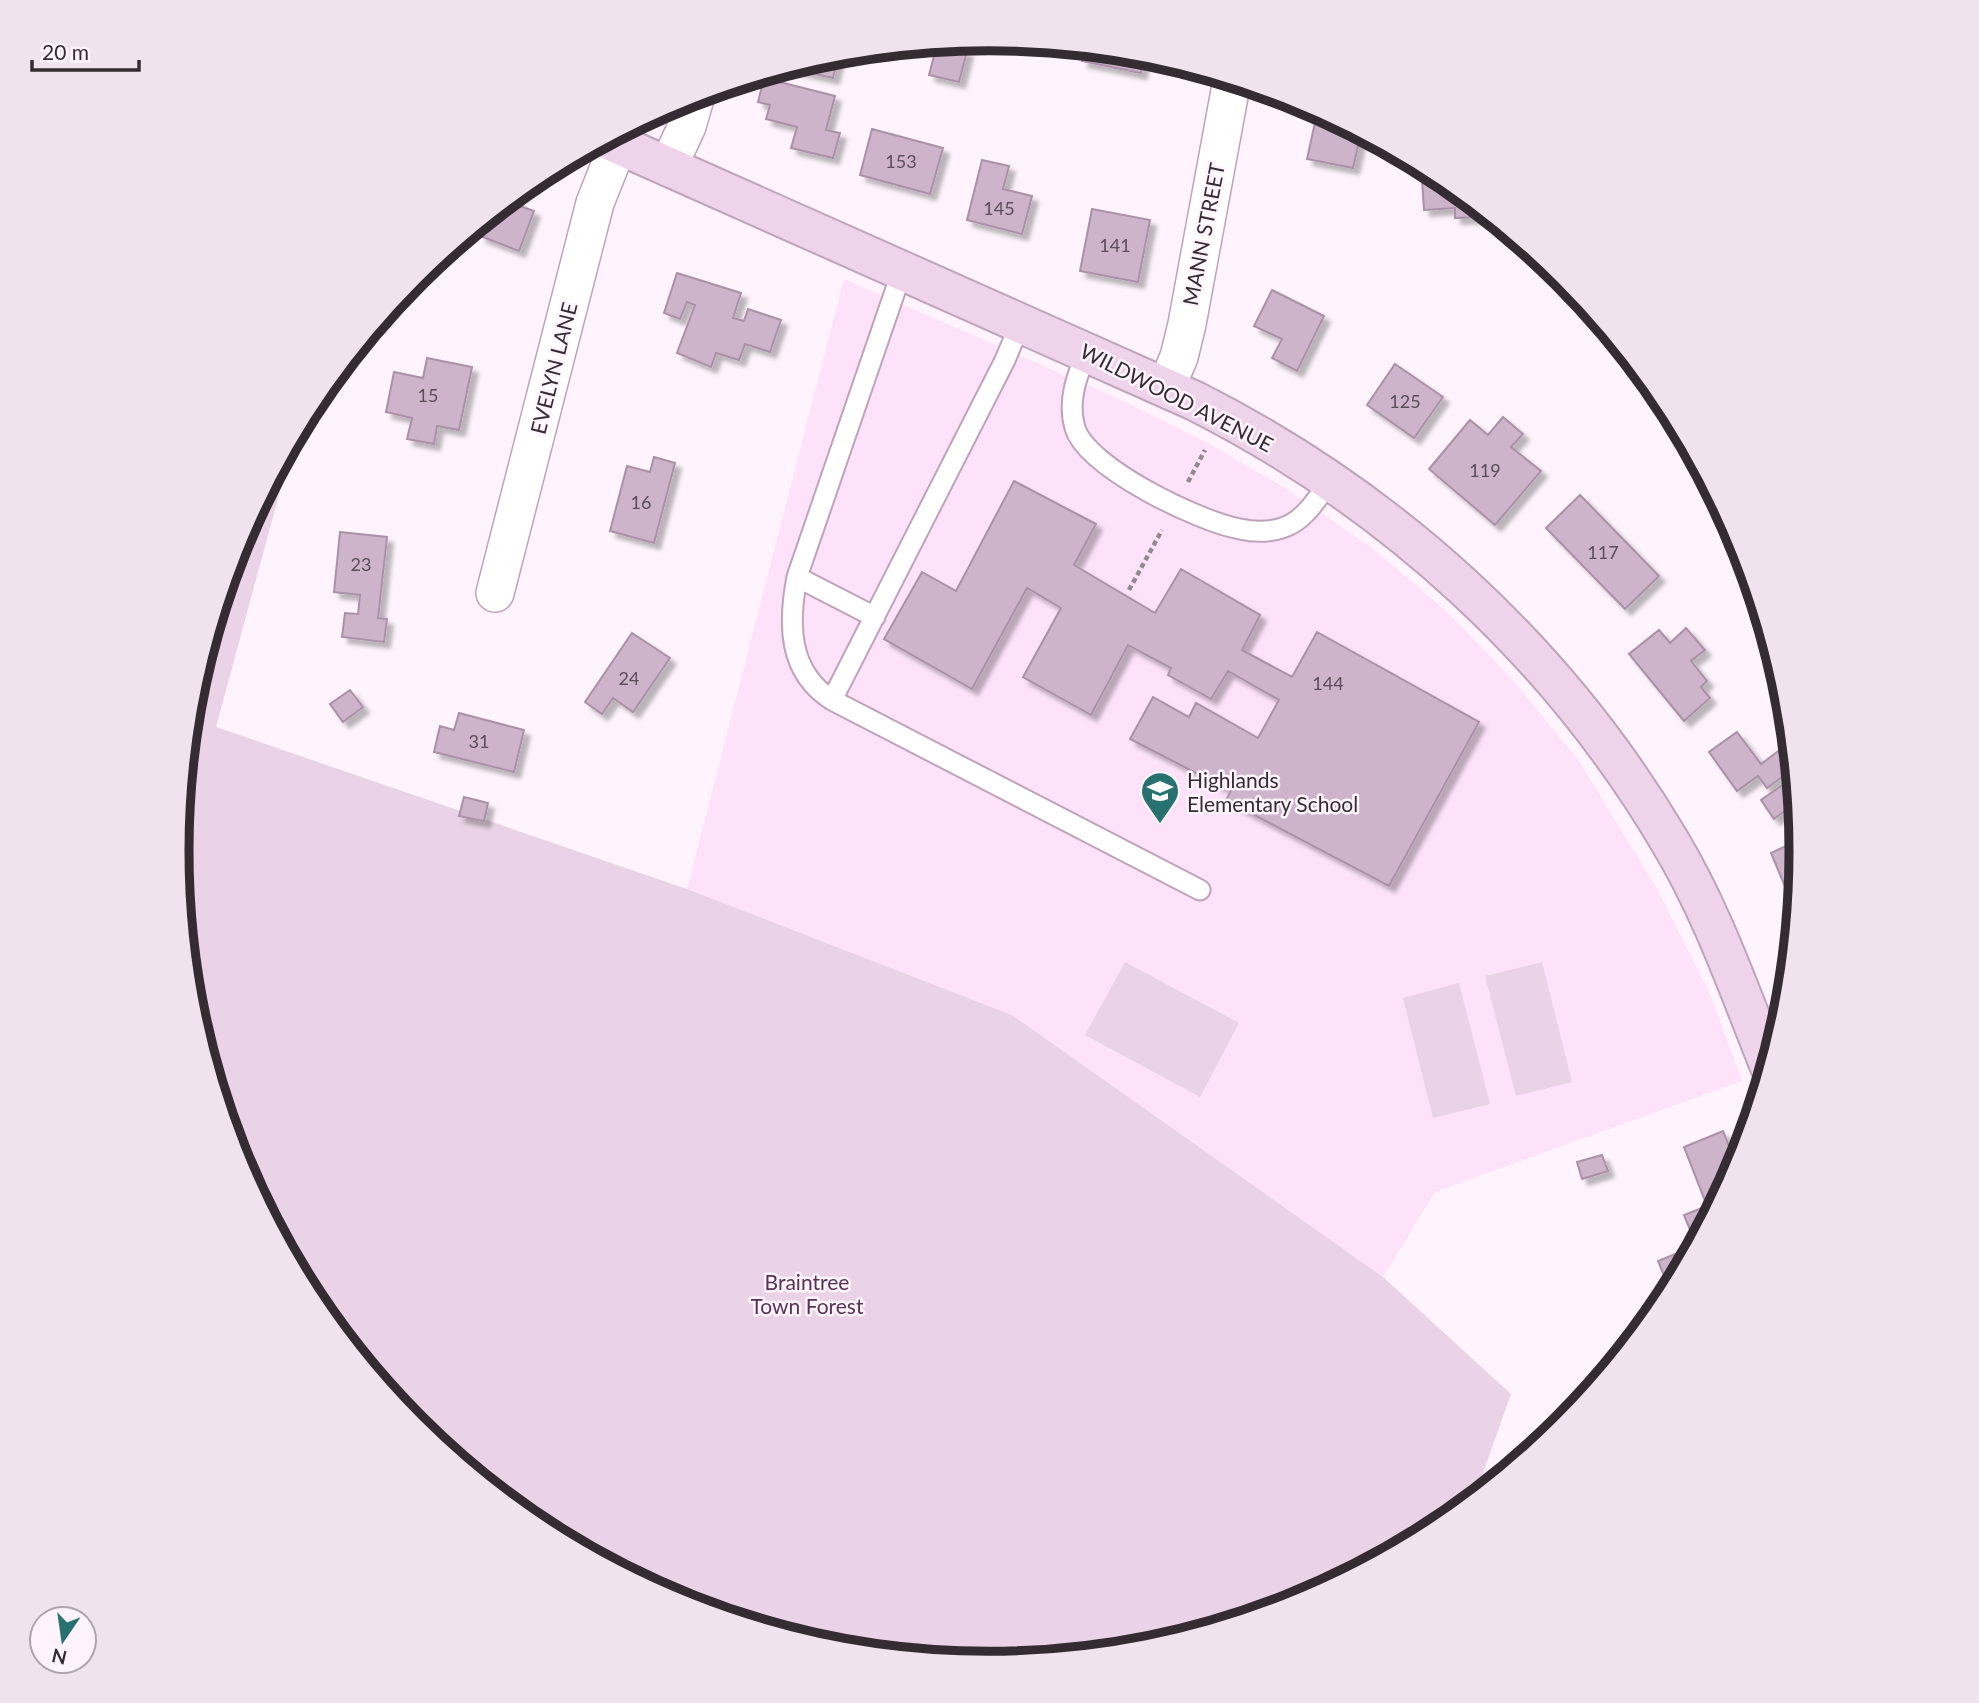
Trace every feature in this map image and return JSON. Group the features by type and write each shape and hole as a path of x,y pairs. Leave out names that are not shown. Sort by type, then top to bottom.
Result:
{"street":[{"name":"MANN STREET","path":"1166,387 1179,357 1230,88"},
{"path":"668,167 692,108"},
{"name":"WILDWOOD AVENUE","path":"616,144 1166,387 1247,428 1331,480 1422,548 1477,597 1528,650 1598,735 1636,787 1685,870 1724,951 1764,1053"},
{"name":"EVELYN LANE","path":"495,593 611,146"}],"lane":[{"path":"902,271 797,577 792,612 795,651 807,679 817,691 832,700 1200,890"},
{"path":"832,700 1021,322"},
{"path":"1087,351 1072,401 1075,429 1081,442 1097,457 1148,490 1240,530 1272,531 1294,523 1331,480"},
{"path":"797,577 875,617"}],"shaded area":[{"name":"Highlands Elementary School","path":"844,279 1115,397 1208,443 1285,488 1372,548 1445,610 1510,677 1579,761 1657,889 1710,994 1742,1081 1435,1192 1383,1277 1012,1015 687,889"}],"green space":[{"name":"Braintree Town Forest","path":"286,470 216,727 687,889 1012,1015 1383,1277 1511,1394 1478,1486 1390,1545 1344,1570 1247,1610 1146,1637 1042,1651 937,1651 885,1645 833,1637 732,1610 635,1570 589,1545 502,1487 423,1418 387,1379 354,1339 296,1252 271,1206 231,1109 204,1008 190,904 190,799 196,747 204,695 231,594 271,497"},
{"path":"1125,962 1239,1023 1200,1097 1085,1035"},
{"path":"1542,962 1572,1082 1516,1096 1485,976"},
{"path":"1459,983 1490,1104 1433,1118 1403,998"}],"building":[{"path":"967,51 959,82 929,75 935,52"},
{"path":"1083,57 1142,65 1141,73 1082,61"},
{"path":"836,66 833,78 807,72"},
{"path":"774,80 835,96 826,130 840,133 833,158 791,148 797,127 766,119 770,105 758,102 763,84"},
{"path":"1315,121 1359,141 1353,168 1307,159"},
{"path":"872,129 943,148 930,194 860,175"},
{"path":"982,160 1009,166 1003,189 1032,196 1022,234 967,220"},
{"path":"1422,178 1478,217 1455,218 1455,208 1424,210"},
{"path":"518,205 534,211 519,251 480,236"},
{"path":"1092,209 1150,220 1138,282 1080,271"},
{"path":"677,273 741,293 733,318 744,321 748,309 781,320 770,352 745,344 739,360 716,353 711,367 677,353 695,305 687,302 680,319 664,313"},
{"path":"1272,290 1324,316 1297,371 1272,358 1282,339 1254,326"},
{"path":"427,358 472,367 459,430 437,426 434,444 407,439 412,418 386,412 394,372 423,378"},
{"path":"1395,364 1443,397 1414,438 1367,405"},
{"path":"1503,417 1523,434 1511,447 1541,471 1495,525 1429,469 1470,420 1488,435"},
{"path":"654,457 675,463 654,543 610,531 627,466 650,472"},
{"path":"1014,481 1096,524 1074,565 1155,613 1181,569 1260,615 1242,650 1292,677 1317,632 1479,722 1389,886 1226,800 1231,791 1130,739 1153,697 1189,717 1196,703 1258,738 1279,700 1228,671 1211,699 1168,675 1171,668 1128,645 1091,715 1023,677 1061,608 1027,588 972,689 884,639 922,572 956,591"},
{"path":"1580,495 1659,576 1625,609 1546,528"},
{"path":"340,532 387,537 378,618 387,619 384,642 342,637 345,613 358,614 360,595 334,592"},
{"path":"1686,628 1705,650 1691,661 1707,681 1701,687 1710,698 1684,721 1629,654 1659,630 1670,643"},
{"path":"632,633 670,658 633,712 613,698 602,714 585,702"},
{"path":"350,690 363,707 343,722 330,704"},
{"path":"459,713 524,730 514,772 434,752 440,726 454,730"},
{"path":"1737,732 1761,764 1783,747 1786,774 1767,788 1758,776 1737,791 1709,752"},
{"path":"1787,782 1789,808 1774,819 1761,800"},
{"path":"464,797 488,803 484,821 459,816"},
{"path":"1790,844 1789,896 1771,853"},
{"path":"1723,1131 1731,1152 1708,1206 1692,1235 1684,1215 1707,1206 1684,1147"},
{"path":"1602,1155 1608,1171 1582,1179 1577,1162"},
{"path":"1684,1251 1666,1279 1658,1261"}],"place":[{"name":"Highlands Elementary School","path":"1160,825"}]}
